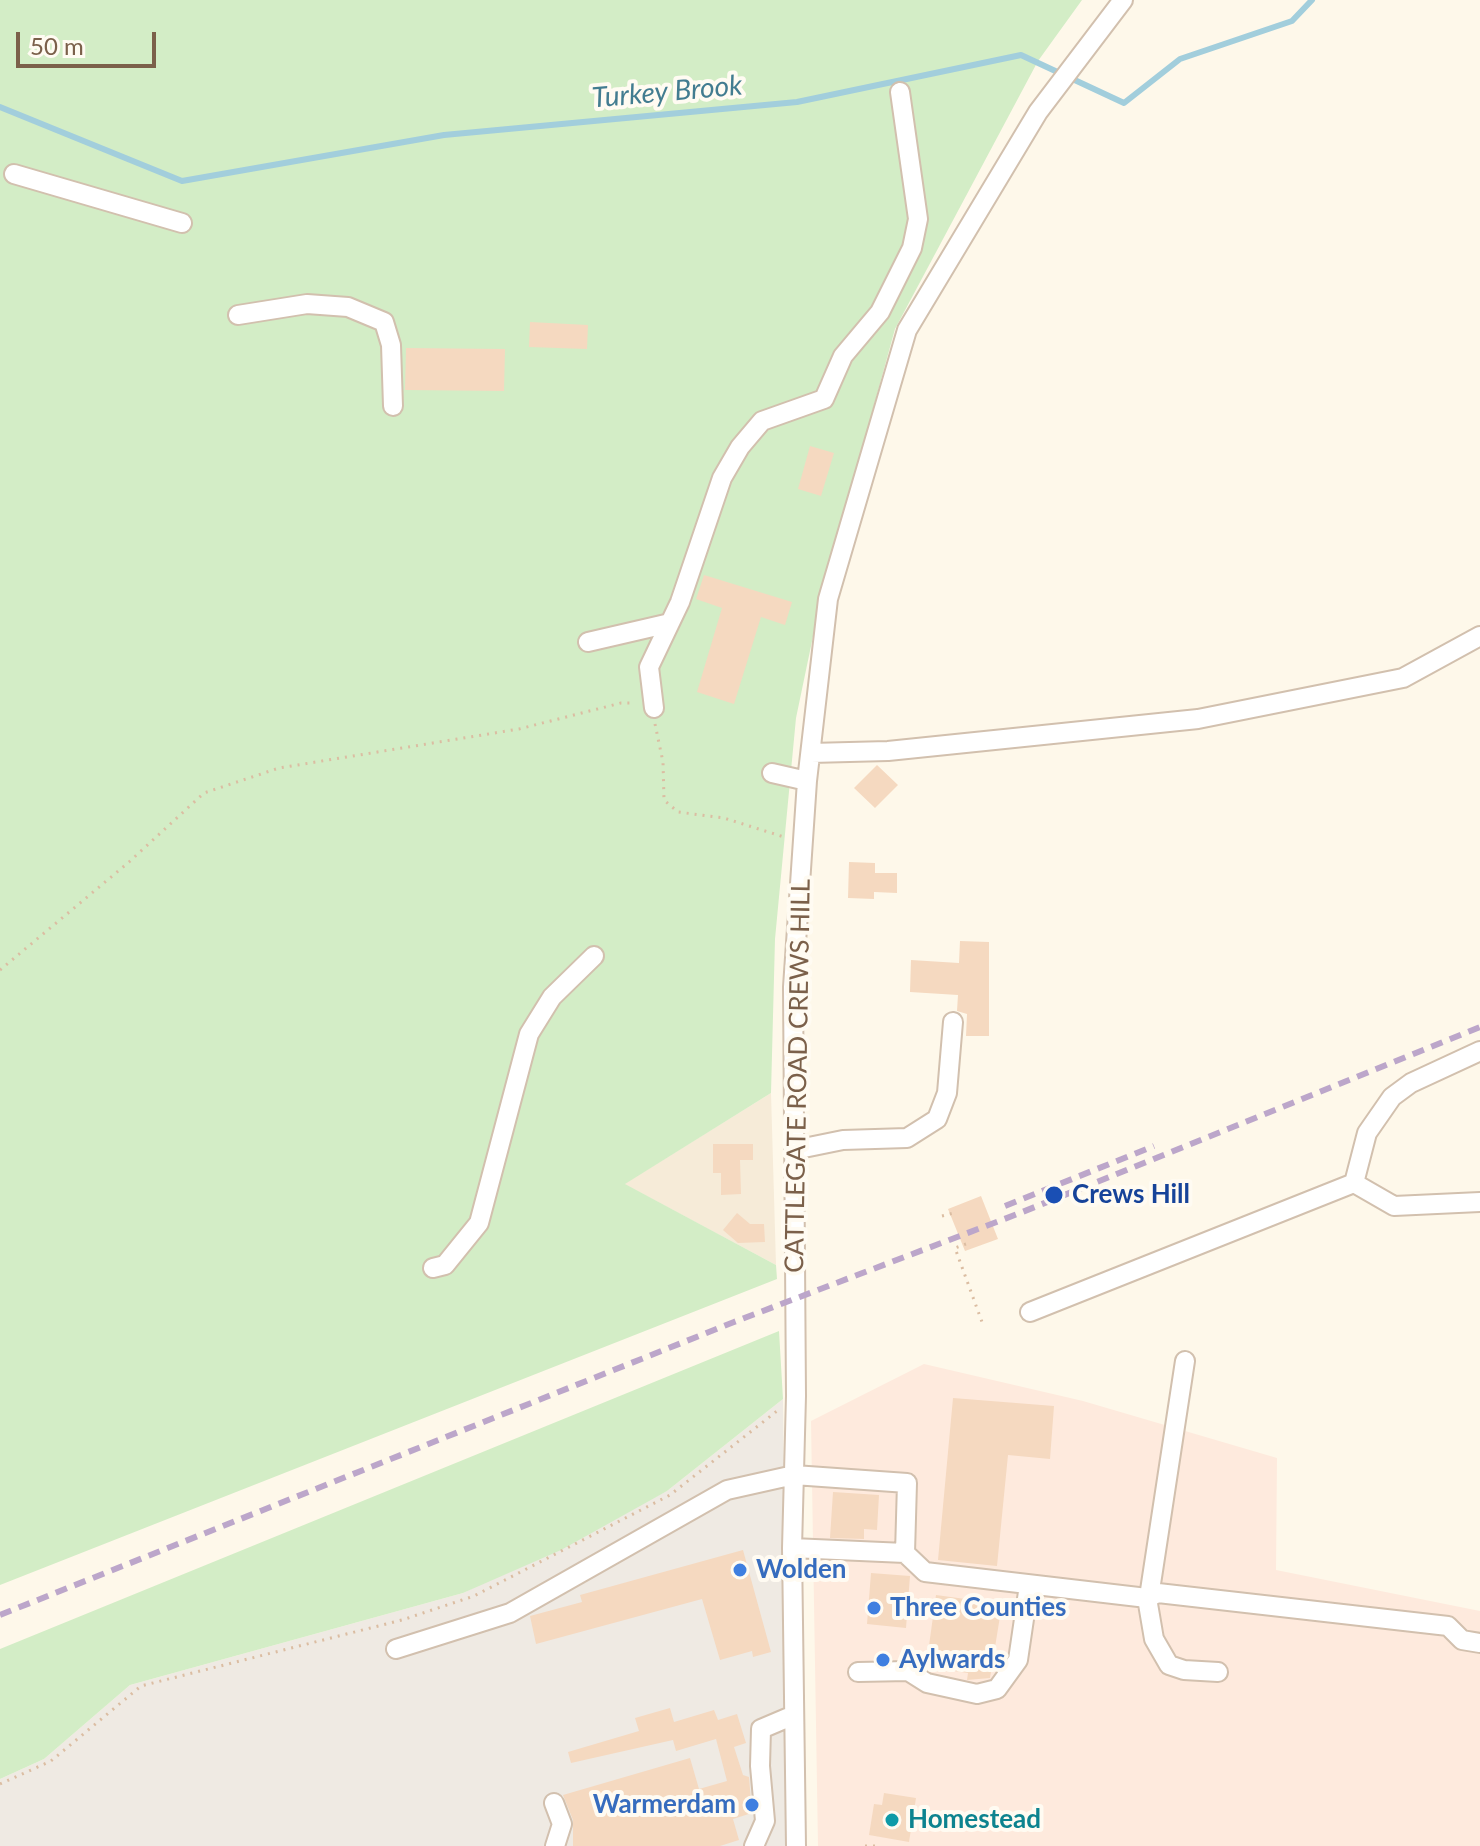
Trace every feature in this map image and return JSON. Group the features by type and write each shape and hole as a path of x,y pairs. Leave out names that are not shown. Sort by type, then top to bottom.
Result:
{"street":[{"name":"CATTLEGATE ROAD CREWS HILL","path":"796,1846 792,1548 796,1396 793,987 807,781 828,599 907,330 1054,91 1123,0"},
{"path":"654,708 649,667 684,591 722,478 740,447 762,421 824,399 843,356 880,312 912,248 918,219 900,92"},
{"path":"14,174 182,223"},
{"path":"238,315 307,304 348,307 384,322 391,345 393,406"},
{"path":"588,642 670,623"},
{"path":"811,753 888,751 1198,719 1403,678 1480,636"},
{"path":"772,773 807,781"},
{"path":"433,1268 445,1265 482,1216 529,1034 552,997 594,956"},
{"path":"794,1150 843,1140 907,1138 937,1119 947,1093 953,1022"},
{"path":"1354,1183 1367,1133 1392,1097 1411,1083 1480,1051"},
{"path":"1354,1183 1394,1206 1480,1202"},
{"path":"1030,1312 1354,1183"},
{"path":"1185,1361 1148,1598 1154,1639 1169,1665 1184,1670 1218,1672"},
{"path":"396,1649 510,1613 727,1490 794,1475 907,1483 905,1553"},
{"path":"792,1548 905,1553 925,1572 1029,1585 1148,1598 1158,1593 1448,1626 1462,1640 1480,1643"},
{"path":"858,1672 908,1671 927,1683 977,1694 997,1689 1018,1660 1029,1585"},
{"path":"754,1846 765,1821 761,1729 794,1715"},
{"path":"554,1803 562,1824 555,1846"}],"path":[{"path":"0,970 129,862 204,793 279,768 519,729 621,703 654,708 663,762 664,800 678,812 724,818 802,842"},
{"path":"942,1216 954,1213"},
{"path":"966,1244 955,1248 982,1322"},
{"path":"0,1784 51,1761 141,1686 402,1620 474,1596 670,1495 796,1396"},
{"path":"865,1846 878,1846"}],"shaded area":[{"path":"771,1093 776,1265 624,1184"},
{"path":"924,1364 1083,1401 1277,1458 1276,1570 1480,1611 1480,1846 818,1846 811,1421"},
{"path":"783,1399 788,1846 0,1846 0,1779 44,1759 130,1685 463,1593 667,1491"}],"green space":[{"path":"0,0 1082,0 1038,61 895,329 821,598 796,718 775,939 771,1093 625,1184 776,1265 777,1279 0,1585"},
{"path":"779,1331 783,1399 667,1491 561,1550 463,1593 130,1685 44,1759 0,1779 0,1649"}],"building":[{"path":"530,322 588,325 587,349 529,347"},
{"path":"406,348 505,349 504,391 405,390"},
{"path":"810,446 834,453 821,496 798,489"},
{"path":"704,575 792,602 785,625 761,617 734,704 697,692 722,608 696,599"},
{"path":"877,765 898,785 875,808 854,788"},
{"path":"849,862 875,863 875,873 897,873 897,893 874,892 874,899 848,898"},
{"path":"960,941 989,942 989,1036 966,1036 967,1014 957,1011 958,995 910,992 911,960 959,963"},
{"path":"713,1144 753,1144 753,1160 740,1160 741,1194 721,1195 721,1173 713,1173"},
{"path":"981,1196 998,1239 965,1251 948,1209"},
{"path":"737,1213 750,1224 764,1224 765,1242 738,1243 723,1230"},
{"path":"953,1398 1054,1406 1050,1459 1008,1455 997,1566 938,1560"},
{"path":"833,1492 879,1495 877,1530 864,1529 864,1539 830,1538"},
{"path":"743,1550 771,1652 753,1657 752,1651 720,1660 702,1599 536,1644 530,1616 582,1602 580,1595"},
{"path":"871,1573 910,1576 906,1628 867,1624"},
{"path":"936,1595 1002,1604 990,1678 967,1680 968,1673 947,1670 948,1663 927,1660"},
{"path":"670,1708 674,1722 714,1710 718,1720 737,1714 746,1743 734,1747 743,1775 749,1777 752,1813 733,1819 739,1840 720,1846 573,1846 573,1820 563,1795 690,1758 699,1789 727,1781 716,1739 676,1751 673,1740 571,1763 568,1752 639,1731 635,1718"},
{"name":"Homestead","path":"884,1793 916,1798 909,1842 869,1835 874,1804 882,1805"}],"waterway":[{"name":"Turkey Brook","path":"0,107 182,181 444,135 797,102 1021,55 1124,103 1180,59 1292,21 1312,0"}],"railway":[{"path":"0,1615 734,1322 1020,1213 1480,1027"},
{"path":"1005,1206 1154,1146"}],"place":[{"name":"Crews Hill","path":"1054,1195"},
{"name":"Wolden","path":"740,1570"},
{"name":"Three Counties","path":"874,1608"},
{"name":"Aylwards","path":"883,1660"},
{"name":"Warmerdam","path":"752,1805"},
{"name":"Homestead","path":"892,1820"}]}
